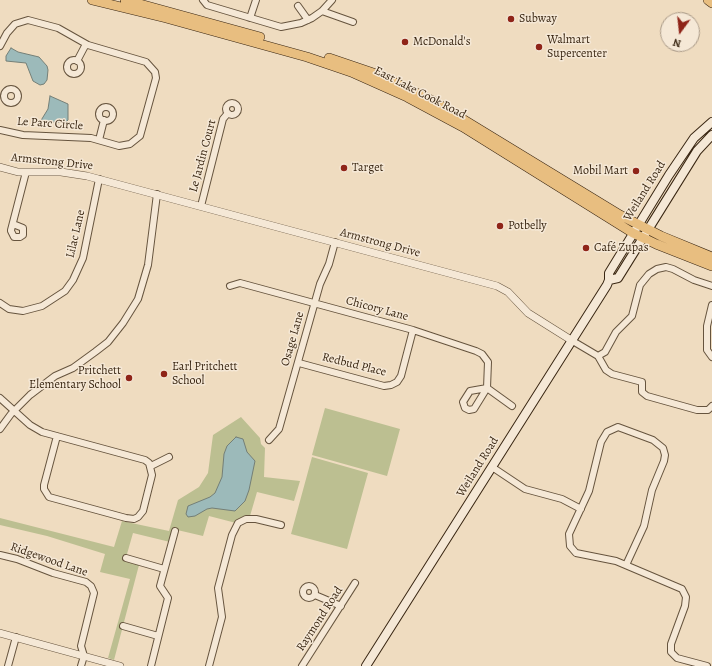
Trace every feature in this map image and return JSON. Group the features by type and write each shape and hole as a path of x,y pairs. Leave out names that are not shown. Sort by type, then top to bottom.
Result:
{"main road":[{"name":"East Lake Cook Road","path":"92,0 307,57 358,75 407,97 463,127 632,233 712,266"},
{"name":"East Lake Cook Road","path":"126,0 290,46 379,75 433,101 620,215 648,230 712,257"},
{"path":"708,0 712,3"},
{"name":"Weiland Road","path":"366,666 609,280 609,273 632,233 694,138 712,122"},
{"name":"Weiland Road","path":"609,280 618,278 697,152 712,136"}],"street":[{"path":"203,0 207,5 281,27 308,20 322,11 332,0"},
{"path":"250,18 256,0"},
{"path":"298,6 308,20"},
{"path":"322,11 354,22"},
{"name":"Le Parc Circle","path":"0,46 7,33 15,24 28,20 58,28 86,44 146,62 155,72 156,78 140,136 130,144 124,146 68,135 23,135 0,130"},
{"path":"77,61 86,44"},
{"name":"Le Jardin Court","path":"201,206 224,119 228,113"},
{"name":"Le Parc Circle","path":"99,140 104,120"},
{"name":"Armstrong Drive","path":"0,167 26,172 69,173 98,179 497,286 508,292 528,313 598,356 606,370 612,374 642,382 642,392 647,396 697,410 708,410 712,406"},
{"path":"13,224 26,172"},
{"name":"Lilac Lane","path":"0,303 9,309 23,311 42,306 65,291 73,280 83,258 98,179"},
{"path":"0,429 14,411 30,395 49,381 73,368 104,345 123,323 138,299 147,272 157,194"},
{"name":"Osage Lane","path":"269,440 279,429 315,303 335,242"},
{"path":"598,356 605,352 616,332 625,325 632,316 640,285 653,272 666,267 674,269 694,280 712,286"},
{"name":"Chicory Lane","path":"230,286 240,283 315,303 413,330 482,354 489,367 487,388 512,406"},
{"path":"712,305 707,326 707,350 712,357"},
{"name":"Redbud Place","path":"299,363 384,386 391,385 397,382 401,376 413,330"},
{"path":"0,398 34,428 57,436 145,460 151,466 152,475 143,511 134,519 54,499 46,493 44,485 57,436"},
{"path":"626,565 646,519 652,490 664,461 663,448 653,440 626,429 618,428 607,432 601,442 589,491 569,534 568,540 572,550 583,556 605,559 626,565 682,589 686,596 685,606 671,644 671,652 677,658 706,666"},
{"path":"151,466 169,457"},
{"path":"492,467 525,489 562,499 581,509"},
{"path":"209,666 222,617 218,588 232,535 238,523 246,519 256,519 281,526"},
{"path":"151,666 168,598 160,586 175,531"},
{"name":"Ridgewood Lane","path":"0,555 17,559 53,573 86,582 91,586 94,593 93,601 81,646 84,656"},
{"path":"126,558 164,569"},
{"name":"Raymond Road","path":"302,666 355,583"},
{"path":"315,595 341,606"},
{"path":"123,626 158,636"},
{"path":"0,633 120,666"},
{"path":"8,666 16,637"},
{"path":"81,666 84,656"}],"green space":[{"path":"325,408 400,429 387,476 312,455"},
{"path":"241,417 260,438 261,444 265,448 264,477 300,481 294,501 257,492 250,516 236,523 209,516 203,536 173,529 170,542 133,533 125,561 139,565 114,660 108,658 130,579 100,572 105,554 47,536 0,525 0,518 114,547 122,521 169,531 178,500 199,487 208,473 213,435"},
{"path":"312,457 368,473 347,549 291,534"}],"water":[{"path":"11,48 18,52 39,57 47,66 48,70 47,80 44,84 40,85 33,81 26,63 6,61 6,56"},
{"path":"50,96 68,104 68,120 66,122 40,122 48,109"},
{"path":"236,437 243,439 247,452 255,461 249,490 245,501 235,511 212,508 207,509 195,516 188,517 186,514 188,506 210,497 215,493 222,477 224,454 227,446"}],"place":[{"name":"Subway","path":"511,19"},
{"name":"McDonald's","path":"405,42"},
{"name":"Walmart Supercenter","path":"539,47"},
{"name":"Target","path":"344,168"},
{"name":"Mobil Mart","path":"636,171"},
{"name":"Potbelly","path":"500,226"},
{"name":"Café Zupas","path":"586,248"},
{"name":"Earl Pritchett School","path":"164,374"},
{"name":"Pritchett Elementary School","path":"129,378"}]}
